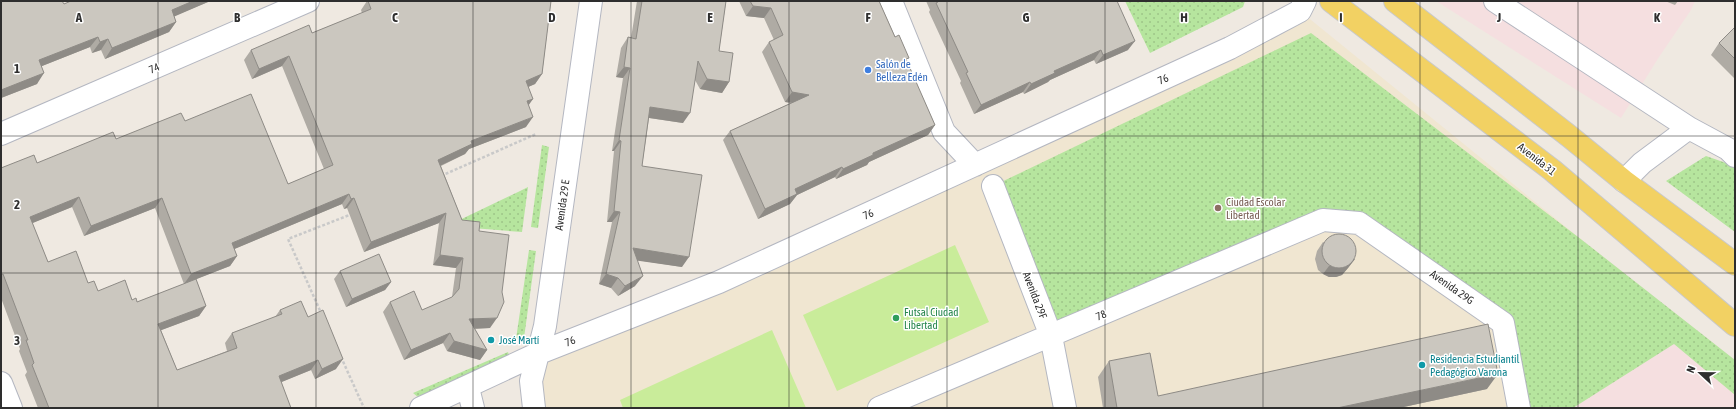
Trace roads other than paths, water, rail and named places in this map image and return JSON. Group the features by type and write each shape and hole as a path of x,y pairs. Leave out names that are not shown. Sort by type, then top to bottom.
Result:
{"main road":[{"name":"Avenida 31","path":"1331,1 1552,170 1735,325"},
{"path":"1395,1 1569,136 1624,181 1735,264"}],"street":[{"name":"74","path":"1,134 308,1"},
{"name":"Avenida 29 E","path":"534,408 531,381 545,326 591,1"},
{"path":"891,1 944,132 975,165"},
{"name":"76","path":"421,408 470,398 539,353 719,282 1230,48 1300,11 1305,1"},
{"path":"1494,1 1690,128 1728,149 1735,156"},
{"path":"1624,181 1642,162 1690,128"},
{"name":"Avenida 29F","path":"993,186 1051,336 1065,408"},
{"name":"78","path":"879,408 1323,220"},
{"name":"Avenida 29G","path":"1323,220 1359,223 1503,323 1519,408"},
{"path":"1,383 12,408"}],"place":[{"name":"Salón de Belleza Edén","path":"868,70"},
{"name":"Ciudad Escolar Libertad","path":"1218,208"},
{"name":"Futsal Ciudad Libertad","path":"896,318"},
{"name":"José Martí","path":"491,340"},
{"name":"Residencia Estudiantil Pedagógico Varona","path":"1422,365"}]}
